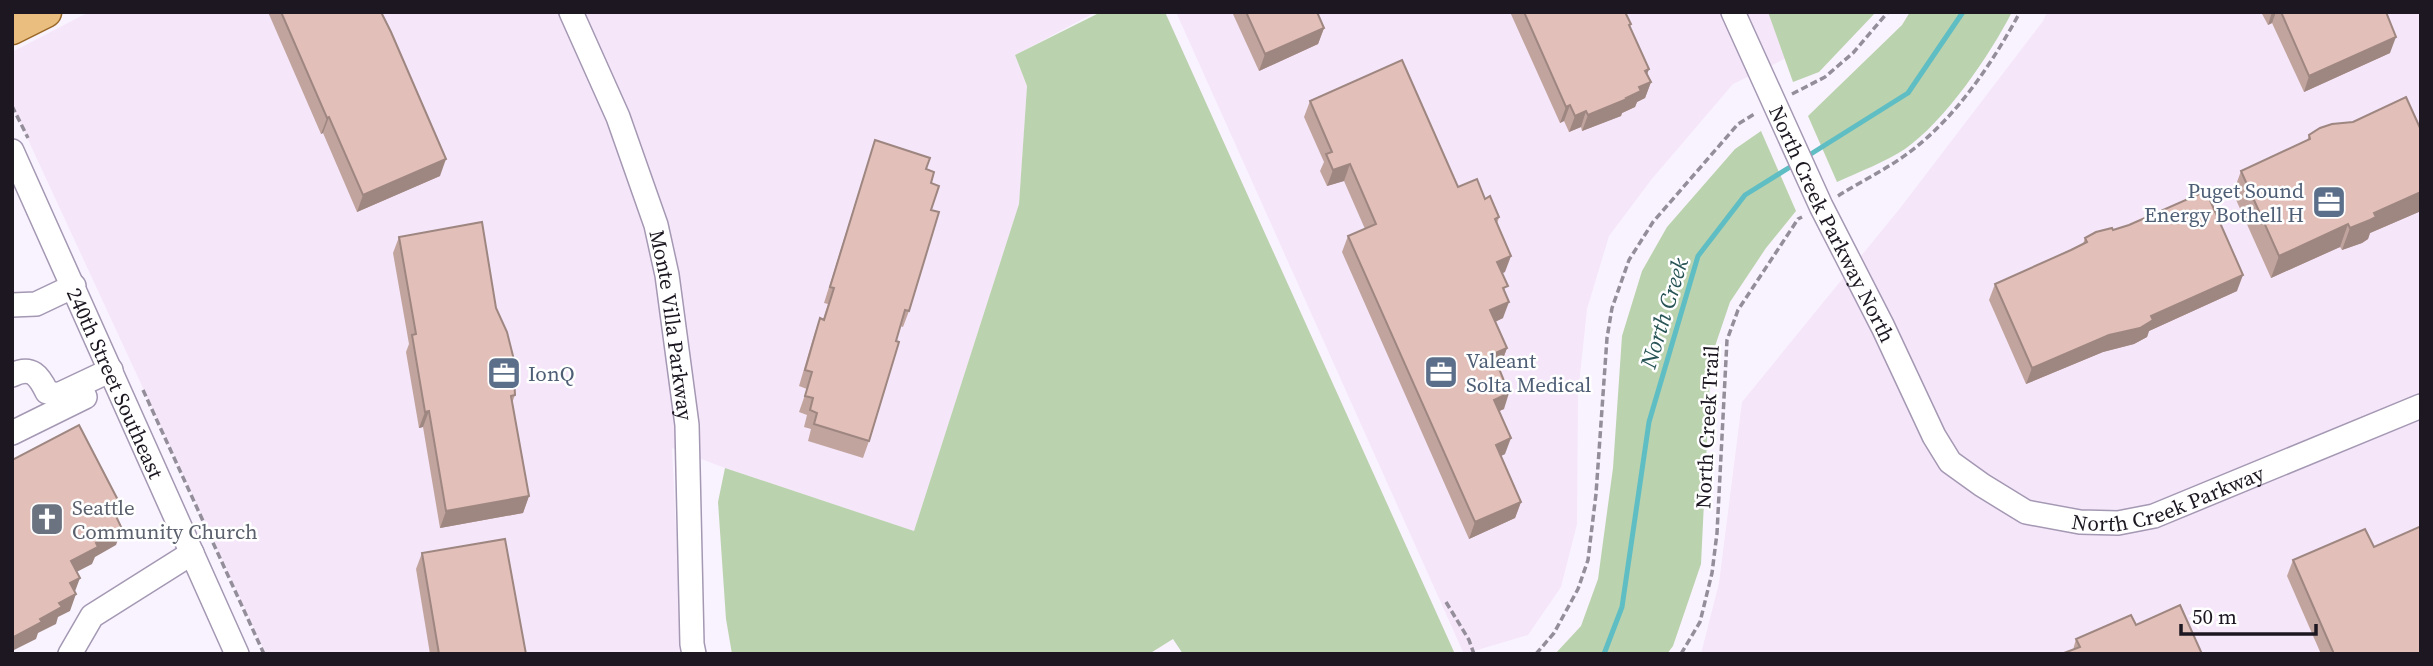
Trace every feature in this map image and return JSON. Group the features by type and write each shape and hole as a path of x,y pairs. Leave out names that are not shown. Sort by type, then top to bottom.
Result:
{"main road":[{"path":"12,29 46,12"}],"street":[{"name":"Monte Villa Parkway","path":"571,12 622,129 656,225 667,275 687,425 694,654"},
{"name":"North Creek Parkway North","path":"1733,12 1809,181 1883,327 1934,436"},
{"name":"240th Street Southeast","path":"12,152 19,182 74,286 237,654"},
{"path":"12,305 36,304 74,286"},
{"path":"12,375 25,370 33,371 40,377 47,392 58,395 113,376"},
{"path":"12,433 113,376"},
{"name":"North Creek Parkway","path":"1934,436 1950,462 2026,512 2080,522 2118,523 2154,516 2204,497 2421,407"},
{"path":"70,654 92,616 192,553"}],"path":[{"path":"1795,92 1825,77 1853,53 1888,12"},
{"path":"1836,197 1907,154 1935,128 1962,100 2020,12"},
{"path":"1536,654 1560,622 1578,589 1588,560 1596,494 1607,338 1612,308 1629,260 1653,222 1738,124 1756,113"},
{"name":"North Creek Trail","path":"1681,654 1700,622 1712,573 1717,533 1727,340 1738,310 1798,219 1802,217"},
{"path":"1446,602 1469,640 1474,654"}],"shaded area":[{"path":"89,12 1096,12 1015,55 1027,86 1019,204 914,531 672,448 682,654 266,654 12,105 12,52"},
{"path":"1176,12 1856,12 1807,48 1733,84 1651,180 1609,236 1587,309 1578,394 1577,524 1561,587 1528,635 1464,654"},
{"path":"2047,12 2421,12 2421,654 1701,654 1719,583 1742,402 1901,207 2043,21"}],"green space":[{"path":"1101,12 1165,12 1455,654 1183,654 1173,639 1149,654 732,654 726,619 718,502 725,468 914,531 1019,204 1027,86 1015,55"},
{"path":"1768,12 1876,12 1819,72 1793,82"},
{"path":"1910,12 2012,12 1992,48 1936,122 1905,149 1837,182 1808,116 1902,25"},
{"path":"1761,131 1796,211 1766,248 1730,302 1711,358 1701,564 1673,646 1667,654 1555,654 1581,626 1598,579 1613,468 1622,336 1642,271 1667,227 1735,149"}],"building":[{"path":"281,12 381,12 446,159 363,195"},
{"path":"1246,12 1317,12 1324,28 1265,54"},
{"path":"1524,12 1625,12 1649,69 1645,71 1651,82 1639,87 1641,91 1627,99 1588,115 1586,111 1575,116 1570,105 1566,107"},
{"path":"2281,12 2386,12 2396,37 2309,76"},
{"path":"1402,60 1458,187 1477,179 1485,199 1490,196 1499,217 1495,219 1511,256 1497,262 1508,286 1503,288 1509,302 1490,310 1507,348 1493,354 1509,393 1494,400 1511,438 1496,445 1521,502 1475,522 1348,236 1376,224 1350,164 1333,170 1326,154 1332,152 1310,101"},
{"name":"Puget Sound Energy Bothell H","path":"2406,97 2421,130 2421,192 2374,213 2376,217 2370,220 2350,228 2348,224 2279,256 2241,171 2310,139 2309,135 2320,128 2353,122"},
{"path":"875,140 930,158 926,169 934,172 931,183 939,186 931,210 939,212 909,311 905,310 896,341 899,342 869,441 814,424 817,413 810,410 813,398 805,396 812,372 805,370 820,318 824,320 834,288 830,287"},
{"path":"2206,191 2243,275 2151,316 2153,320 2140,328 2109,335 2032,368 1995,284 2087,242 2085,238 2096,232 2129,225"},
{"path":"482,222 496,308 507,332 513,356 515,395 511,396 529,496 446,511 429,411 425,412 412,335 416,334 399,237"},
{"path":"79,425 120,504 117,505 120,511 115,514 122,529 96,543 98,547 71,561 80,578 70,583 76,594 59,603 62,607 40,619 42,622 12,638 12,460"},
{"path":"2419,527 2421,654 2334,654 2293,560 2365,529 2374,547"},
{"path":"505,539 526,654 439,654 422,553"},
{"path":"2180,605 2202,654 2064,653 2080,647 2076,639 2131,615 2136,625"}],"waterway":[{"name":"North Creek","path":"1806,157 1908,93 1963,12"},
{"name":"North Creek","path":"1604,654 1622,607 1649,422 1698,256 1745,195 1795,164"}],"place":[{"name":"Puget Sound Energy Bothell H","path":"2329,202"},
{"name":"Valeant Solta Medical","path":"1441,372"},
{"name":"IonQ","path":"504,373"},
{"name":"Seattle Community Church","path":"47,519"}]}
